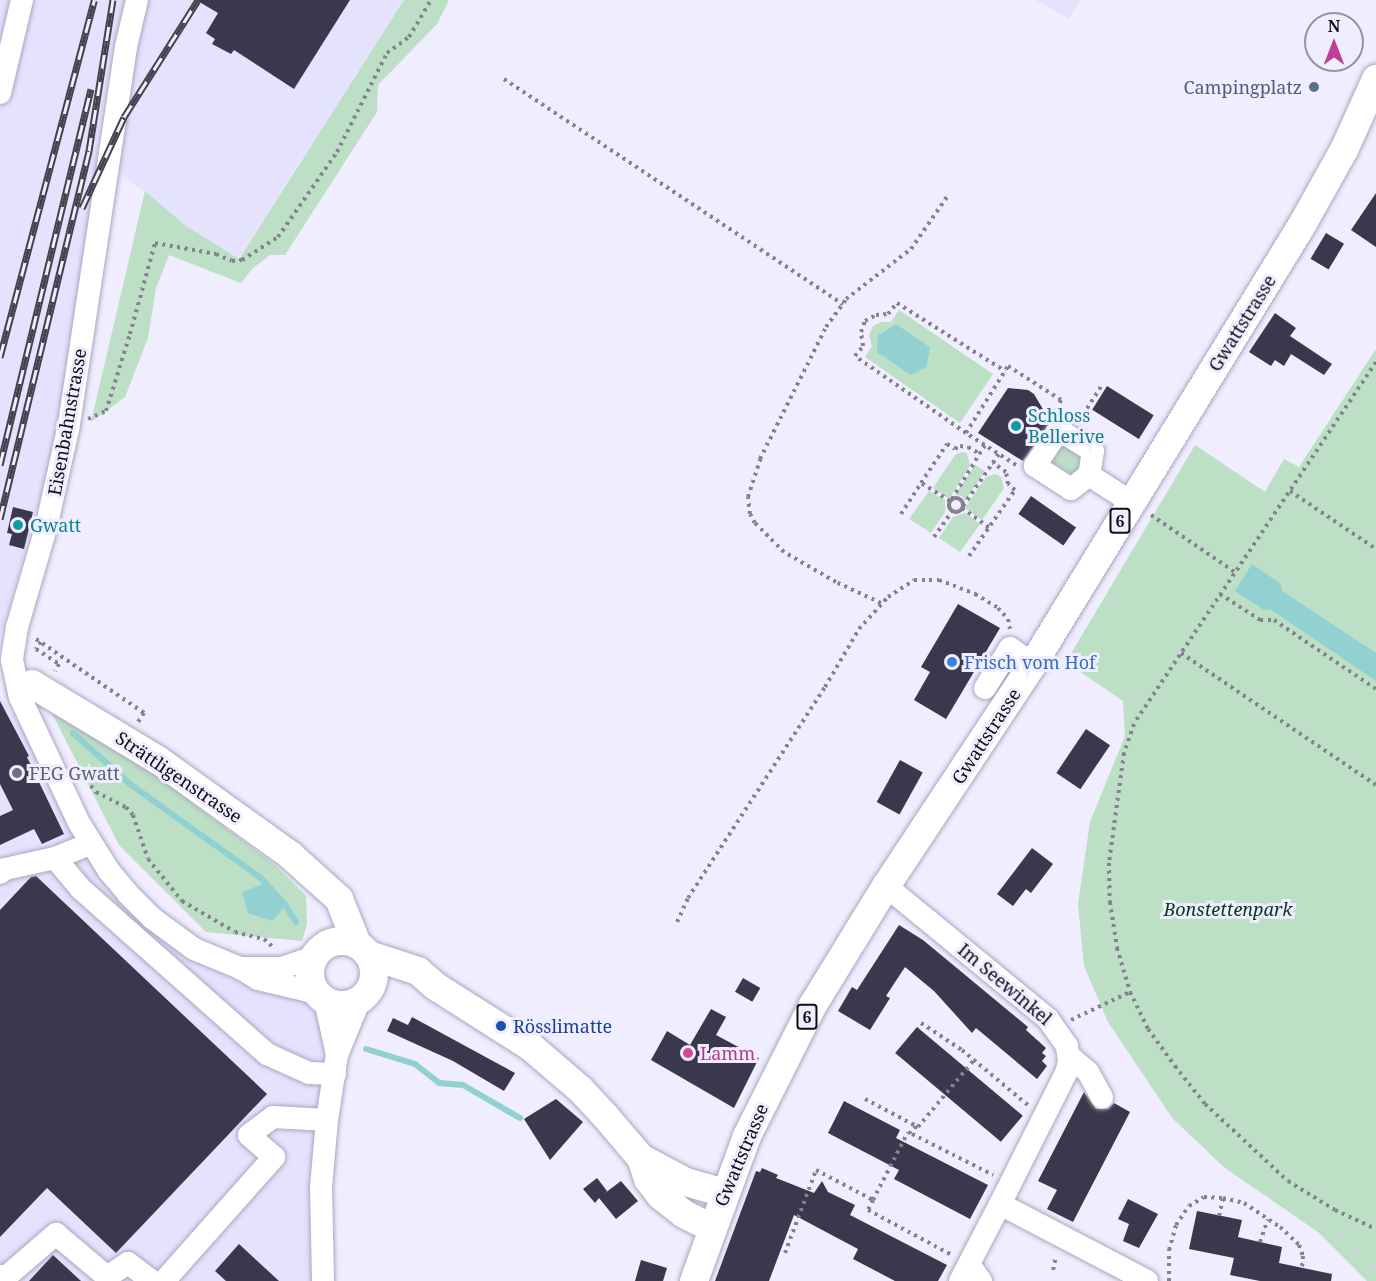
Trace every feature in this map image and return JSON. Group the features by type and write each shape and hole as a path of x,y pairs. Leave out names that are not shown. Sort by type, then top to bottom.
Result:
{"main road":[{"name":"Gwattstrasse","path":"694,1281 724,1193 755,1118 792,1043 1021,656 1131,502 1318,196 1376,79"},
{"name":"Strättligenstrasse","path":"44,674 132,744 194,784 290,855 339,900 363,949"},
{"path":"319,880 326,920 319,951 310,972 321,997 343,1005 366,993 402,980 435,986"},
{"path":"319,951 336,941 418,971 435,986 501,1026 558,1069 586,1096 641,1158 686,1182 724,1193"},
{"path":"363,949 374,970 366,993"},
{"path":"641,1158 648,1179 661,1196 684,1214 712,1228"}],"street":[{"path":"0,93 22,0"},
{"name":"Eisenbahnstrasse","path":"137,0 126,47 68,429 46,528 17,627 12,660 20,697 90,844 109,871 152,918 187,945 240,968 258,979 321,997"},
{"path":"1062,424 1093,451 1089,475 1071,489 1035,466 1062,424"},
{"path":"1089,475 1131,502"},
{"path":"985,688 1021,656"},
{"path":"0,873 5,869 55,858 90,844"},
{"path":"55,858 81,889 267,1054 309,1072 336,1064"},
{"name":"Im Seewinkel","path":"886,886 1056,1027 1065,1041 1069,1056"},
{"name":"Eisenbahnstrasse","path":"240,968 282,968 319,951"},
{"path":"323,1281 321,1187 327,1120 336,1064 366,993"},
{"path":"321,997 336,1064"},
{"path":"970,1275 1005,1194 1066,1072 1069,1056 1088,1072 1102,1097"},
{"path":"164,1281 274,1157 249,1135 273,1117 327,1120"},
{"path":"1005,1194 1147,1281"},
{"path":"0,1276 7,1276 56,1234 107,1278 128,1263 152,1281"}],"path":[{"path":"68,429 105,411 155,243 216,254 232,261 242,260 278,237 337,152 387,52 409,37 431,0"},
{"path":"504,79 843,304"},
{"path":"881,603 836,582 784,552 755,523 748,507 750,486 760,459 812,352 843,304 911,249 949,194"},
{"path":"1005,371 897,303 888,314 876,315 865,321 861,332 863,346 855,356 966,433 1023,469 1035,466"},
{"path":"1376,362 1220,594 1128,737 1113,819 1109,863 1110,902 1117,948 1130,992 1148,1029 1205,1104 1288,1181 1335,1210 1376,1229"},
{"path":"966,433 1008,366 1061,400 1054,410 1062,424 1077,424 1102,385"},
{"path":"901,514 947,444 955,449 960,446 968,447 980,454"},
{"path":"934,537 952,511 951,500 985,445"},
{"path":"952,511 957,512 962,507 999,454"},
{"path":"969,556 1015,490 1008,484 1006,472 993,463"},
{"path":"921,483 951,500 960,499 962,507 990,528"},
{"path":"1290,491 1376,549"},
{"path":"1131,502 1235,572"},
{"path":"677,922 688,898 825,687 859,628 897,588 919,579 939,580 957,586 1005,613 1021,656"},
{"path":"1220,594 1260,620 1274,620 1376,689"},
{"path":"17,627 144,713 137,724 128,719"},
{"path":"41,642 36,649 59,664 44,674"},
{"path":"1181,653 1376,785"},
{"path":"44,674 63,678"},
{"path":"46,752 74,765 96,792 126,807 133,815 148,859 182,901 235,932 264,939 276,952"},
{"path":"1056,1027 1130,992"},
{"path":"921,1023 974,1060 1043,1118"},
{"path":"912,1134 916,1126 918,1127 974,1060"},
{"path":"865,1099 916,1126"},
{"path":"970,1275 868,1210 908,1132 1005,1194"},
{"path":"785,1254 816,1170 873,1200"},
{"path":"1169,1281 1172,1237 1182,1215 1196,1200 1204,1197 1223,1198 1244,1203 1268,1219 1299,1245 1303,1256 1302,1268"},
{"path":"1219,1216 1223,1198"},
{"path":"1260,1242 1268,1219"}],"shaded area":[{"path":"0,0 126,0 109,70 99,133 90,233 59,431 0,639"},
{"path":"137,0 404,0 238,259 186,226 109,164"},
{"path":"1036,0 1080,0 1069,19"},
{"path":"896,324 930,347 927,367 911,375 877,352 878,335"},
{"path":"1252,564 1281,584 1282,591 1376,653 1376,681 1270,609 1264,610 1235,591"},
{"path":"0,695 161,937 302,1000 317,1013 327,1056 314,1281 0,1281"},
{"path":"266,883 286,906 272,921 248,913 242,892"}],"green space":[{"path":"404,0 449,0 437,24 378,85 377,112 285,255 270,255 253,268 241,283 169,255 156,288 148,338 125,397 91,422 145,191 186,226 239,259"},
{"path":"899,310 993,374 960,423 865,357 872,346 869,335 873,326 881,322 891,322","holes":["896,324 930,347 927,367 914,372 878,352 878,335"]},
{"name":"Bonstettenpark","path":"1376,349 1376,1281 1367,1281 1318,1232 1225,1168 1173,1119 1108,1022 1084,966 1078,904 1090,822 1125,736 1123,701 1066,662 1195,445 1265,492 1284,459 1299,467"},
{"path":"1063,443 1084,459 1085,463 1072,476 1050,461"},
{"path":"962,452 967,453 970,466 949,499 933,488 955,455"},
{"path":"975,465 985,471 965,501 962,496 955,495"},
{"path":"995,474 1001,477 1004,488 982,520 965,508 986,477"},
{"path":"929,491 945,500 945,512 931,533 909,519"},
{"path":"965,513 980,524 960,552 939,538 953,517"},
{"path":"51,711 139,763 274,864 306,896 307,924 302,941 206,932 119,845"}],"building":[{"path":"196,0 350,0 294,89 234,50 231,54 212,44 215,39 206,33 218,13"},
{"path":"1376,193 1376,247 1351,230"},
{"path":"1326,233 1344,244 1329,270 1311,259"},
{"path":"1275,313 1296,328 1290,336 1332,364 1324,375 1291,354 1284,366 1275,360 1271,366 1249,352"},
{"path":"1107,386 1154,415 1139,439 1092,410"},
{"name":"Schloss Bellerive","path":"1008,388 1028,390 1034,394 1044,411 1053,418 1023,461 978,433"},
{"path":"1031,496 1076,528 1063,546 1018,514"},
{"name":"Gwatt","path":"13,507 33,512 24,549 9,545 12,534 7,533"},
{"name":"Frisch vom Hof","path":"958,604 1000,628 946,719 914,700 930,672 921,667"},
{"name":"FEG Gwatt","path":"0,701 29,756 27,757 64,834 42,844 34,829 0,845 0,816 13,810 0,784"},
{"path":"1086,729 1110,745 1080,789 1056,773"},
{"path":"900,760 923,773 899,815 877,802"},
{"path":"1032,848 1053,864 1031,893 1026,889 1013,906 997,894"},
{"path":"36,876 267,1094 116,1253 47,1188 0,1237 0,910 31,877"},
{"path":"899,925 923,940 1028,1027 1026,1030 1046,1048 1042,1053 1046,1056 1042,1061 1047,1066 1037,1079 976,1028 972,1033 934,991 905,967 886,996 890,998 870,1030 838,1011 852,987 857,990"},
{"path":"743,978 760,988 752,1002 735,992"},
{"path":"711,1009 726,1017 716,1035 759,1058 734,1108 651,1060 667,1031 690,1045"},
{"path":"412,1017 515,1073 504,1091 453,1061 387,1031 393,1018 408,1025"},
{"path":"917,1027 1023,1116 1001,1142 895,1053"},
{"path":"1084,1092 1096,1109 1108,1109 1114,1103 1130,1112 1073,1222 1047,1209 1057,1190 1038,1181"},
{"path":"556,1099 583,1122 550,1160 524,1119"},
{"path":"844,1101 900,1130 896,1138 988,1185 970,1219 894,1179 899,1170 828,1133"},
{"path":"762,1168 778,1175 776,1178 814,1193 822,1181 828,1192 855,1205 850,1215 947,1265 938,1281 895,1281 853,1259 858,1249 794,1215 769,1281 715,1281 756,1171 760,1172"},
{"path":"597,1178 607,1191 605,1193 621,1181 638,1201 616,1219 599,1198 595,1203 583,1189"},
{"path":"1128,1199 1158,1214 1139,1248 1123,1241 1129,1224 1118,1219"},
{"path":"1197,1211 1242,1220 1238,1237 1282,1247 1279,1263 1332,1274 1331,1281 1260,1281 1230,1275 1234,1258 1189,1249"},
{"path":"239,1244 279,1281 226,1281 215,1271"},
{"path":"53,1255 81,1281 29,1281"},
{"path":"641,1260 667,1268 663,1281 635,1281"}],"waterway":[{"path":"73,733 130,784 261,878 286,906 296,922"},
{"path":"366,1049 415,1064 439,1083 463,1085 520,1118"}],"railway":[{"path":"0,357 94,0"},
{"path":"0,519 89,151 113,0"},
{"path":"82,208 124,117 198,0"},
{"path":"0,465 91,89"}],"place":[{"name":"Campingplatz","path":"1314,87"},
{"name":"Schloss Bellerive","path":"1016,426"},
{"name":"Gwatt","path":"18,525"},
{"name":"Frisch vom Hof","path":"952,662"},
{"name":"FEG Gwatt","path":"17,773"},
{"name":"Rösslimatte","path":"501,1026"},
{"name":"Lamm","path":"688,1053"}]}
